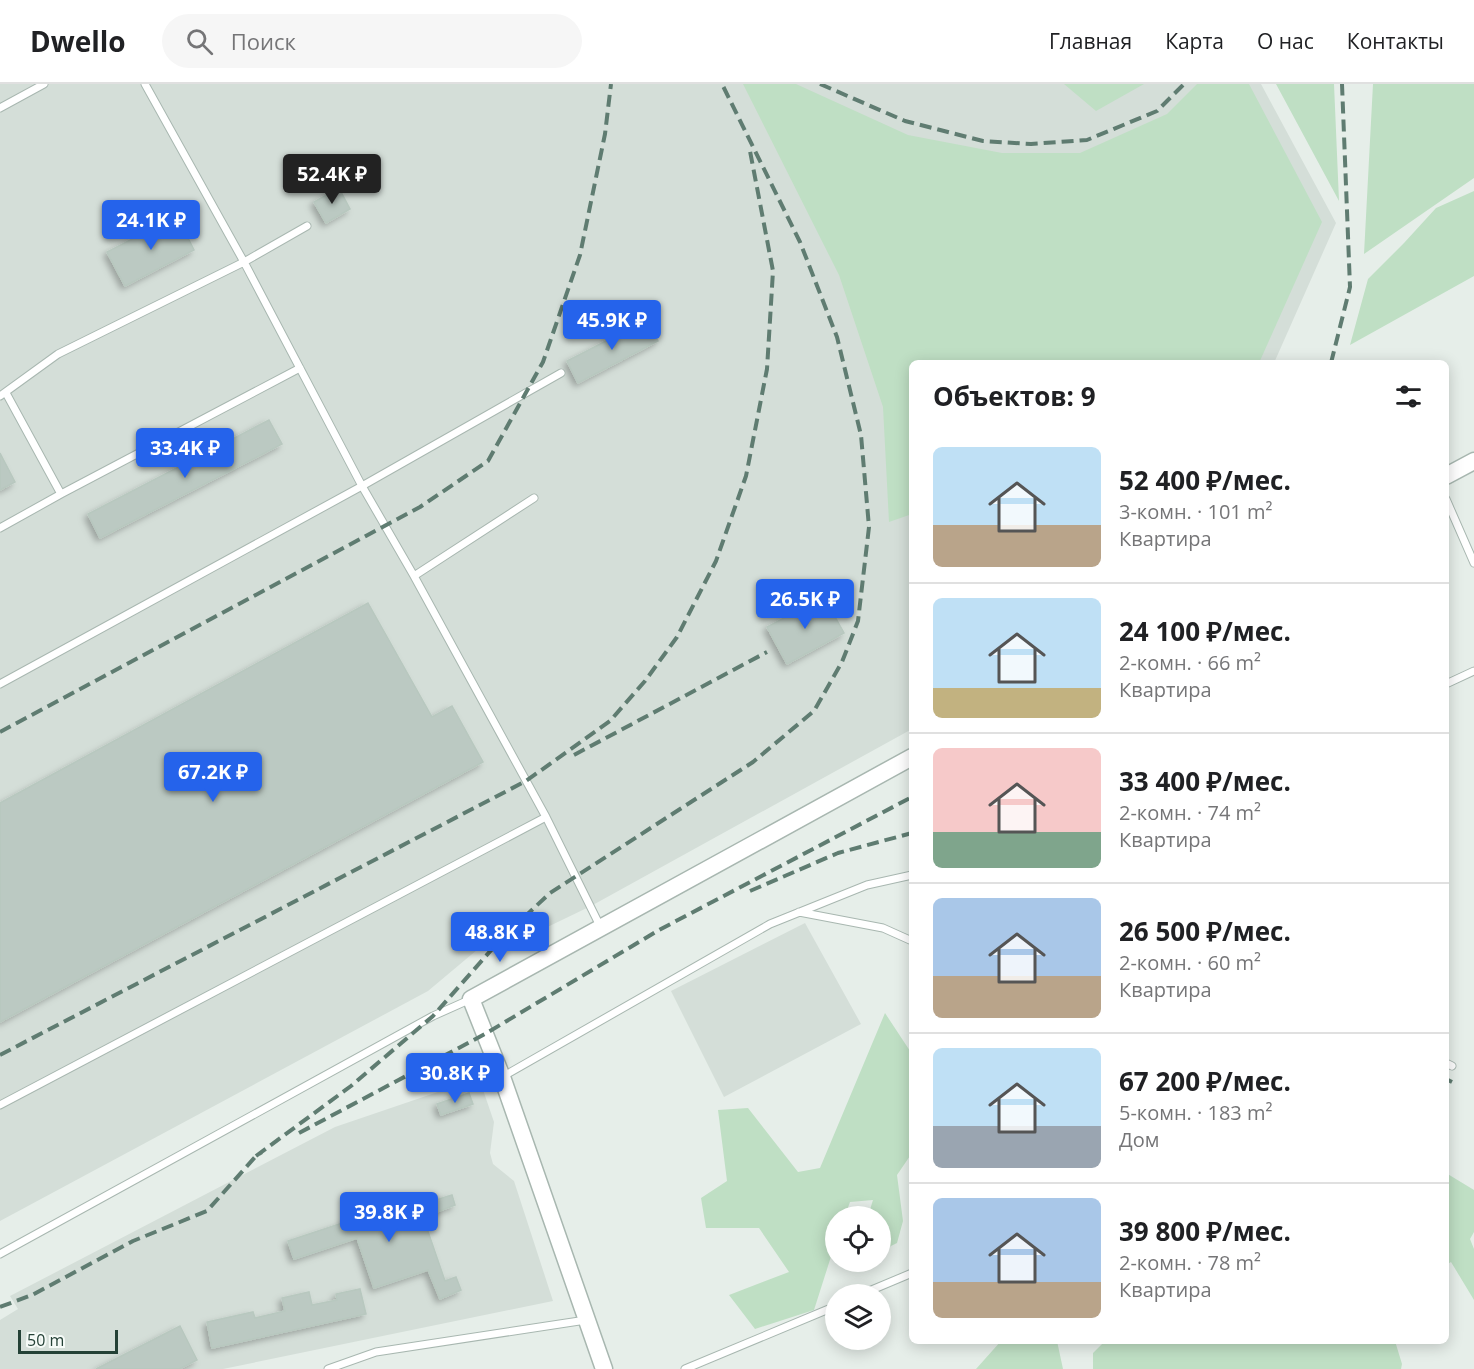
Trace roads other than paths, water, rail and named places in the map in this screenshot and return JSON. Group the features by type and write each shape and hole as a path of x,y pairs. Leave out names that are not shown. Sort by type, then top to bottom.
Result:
{"street":[{"path":"1449,474 1474,461"},
{"path":"604,1369 502,1077 471,999 909,759"}],"lane":[{"path":"0,108 44,84"},
{"path":"145,84 244,262 362,486 546,817 601,928"},
{"path":"62,494 3,395 58,354 244,262 308,226"},
{"path":"0,528 300,368"},
{"path":"0,684 362,486 561,373"},
{"path":"414,576 534,498"},
{"path":"1449,506 1474,563"},
{"path":"1449,683 1474,671"},
{"path":"0,1105 546,817"},
{"path":"502,1077 770,924 867,885 909,876"},
{"path":"799,912 883,928 909,940"},
{"path":"0,1254 433,1016 471,999"},
{"path":"886,1284 909,1274"},
{"path":"685,1369 825,1310"},
{"path":"328,1369 376,1352 586,1320"}],"railway":[{"path":"0,732 420,507 488,461 543,362 580,255 605,134 611,84"},
{"path":"256,1156 351,1086 433,1016 500,940 550,893 753,762 814,711 842,662 858,621 869,527 861,435 837,337 800,242 722,84"},
{"path":"820,84 905,121 983,141 1031,144 1087,140 1157,111 1184,84"},
{"path":"1332,360 1350,287 1342,84"},
{"path":"0,1055 526,781 610,721 645,681 677,637 716,561 746,476 767,369 773,271 750,151"},
{"path":"574,755 767,652"},
{"path":"299,1133 485,1034 659,930 909,799"},
{"path":"750,891 838,853 909,834"},
{"path":"0,1307 32,1295 133,1241 207,1211 262,1152"}]}
